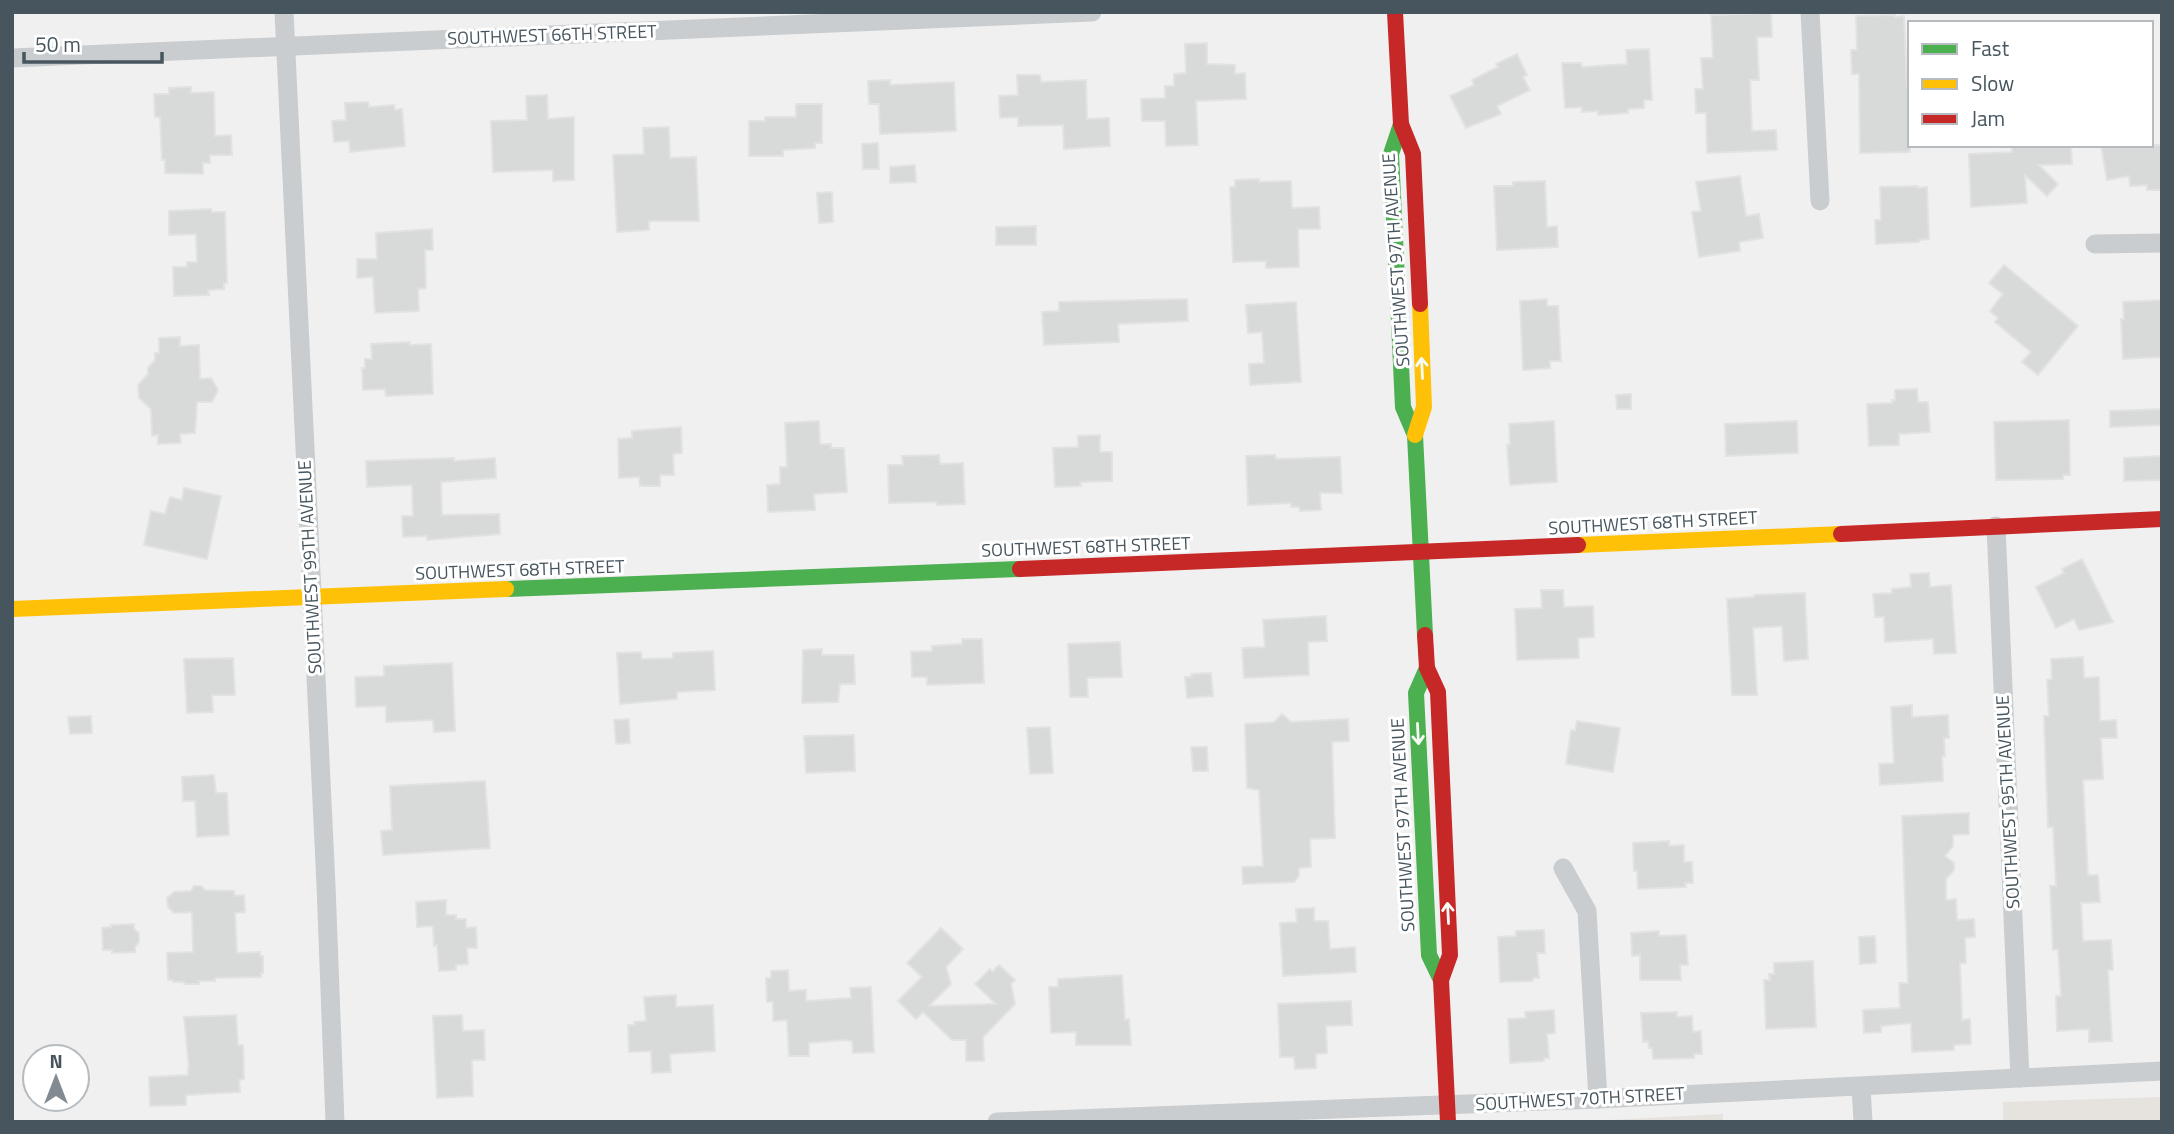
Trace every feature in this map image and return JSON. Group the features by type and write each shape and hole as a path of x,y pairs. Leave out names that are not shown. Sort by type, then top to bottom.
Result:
{"street":[{"name":"SOUTHWEST 99TH AVENUE","path":"284,12 335,1122"},
{"name":"SOUTHWEST 66TH STREET","path":"12,58 1092,12"},
{"name":"SOUTHWEST 97TH AVENUE","path":"1395,12 1401,124 1413,154 1424,393 1424,407 1415,435 1427,668 1438,692 1450,955 1441,979 1448,1113"},
{"path":"1810,12 1819,201"},
{"path":"2095,244 2162,243"},
{"name":"SOUTHWEST 68TH STREET","path":"12,609 2162,519"},
{"name":"SOUTHWEST 95TH AVENUE","path":"1996,526 2020,1078"},
{"path":"1563,867 1587,911 1598,1099"},
{"name":"SOUTHWEST 70TH STREET","path":"997,1122 1448,1113 1598,1099 2162,1071"},
{"path":"1861,1087 1863,1122"}],"shaded area":[{"path":"2162,1097 2162,1122 2003,1122 2003,1102"},
{"path":"1722,1114 1723,1122 1571,1122"}],"building":[{"path":"1771,13 1772,37 1757,37 1759,80 1750,80 1752,131 1776,130 1777,150 1707,153 1706,113 1696,113 1695,89 1703,89 1701,58 1713,58 1711,15"},
{"path":"1856,16 1904,16 1910,152 1860,153 1859,74 1852,74 1851,50 1857,50"},
{"path":"1207,43 1207,64 1235,65 1235,74 1245,73 1246,99 1196,101 1198,145 1166,146 1165,121 1142,121 1141,99 1165,98 1165,86 1174,86 1174,74 1186,73 1185,44"},
{"path":"1649,49 1652,100 1644,100 1644,108 1628,109 1628,113 1598,115 1598,111 1582,112 1582,107 1565,108 1562,63 1581,63 1582,67 1627,64 1626,50"},
{"path":"1517,54 1527,75 1523,77 1530,90 1497,106 1501,114 1466,128 1450,96 1474,85 1472,80"},
{"path":"1017,75 1040,75 1041,82 1086,80 1087,119 1109,118 1110,146 1064,149 1063,125 1018,126 1018,117 1000,118 999,96 1018,95"},
{"path":"890,80 890,85 954,82 956,131 880,134 879,104 869,104 868,81"},
{"path":"191,87 191,93 214,92 215,136 231,135 232,155 210,155 210,163 203,163 203,174 165,173 160,117 155,117 154,94 169,94 169,88"},
{"path":"547,95 548,119 574,117 574,180 553,181 553,170 493,172 491,121 527,120 526,96"},
{"path":"368,102 369,107 394,105 395,110 402,109 405,146 350,152 349,141 334,142 332,121 346,120 345,103"},
{"path":"796,104 822,104 822,143 815,143 815,148 783,150 783,156 749,156 749,121 765,121 765,117 796,117"},
{"path":"669,127 670,158 696,157 699,221 649,221 649,230 617,232 613,155 644,154 643,128"},
{"path":"878,143 879,169 863,169 862,144"},
{"path":"2162,145 2162,190 2147,190 2147,185 2130,186 2129,176 2107,180 2101,147"},
{"path":"2011,147 2071,147 2072,164 2039,165 2058,184 2047,196 2025,175 2027,203 1971,207 1969,154 2012,152"},
{"path":"915,165 916,182 890,183 890,167"},
{"path":"1740,176 1746,216 1759,214 1763,238 1739,242 1740,251 1699,257 1692,212 1701,211 1696,182"},
{"path":"1259,179 1259,182 1291,181 1292,208 1319,207 1320,229 1298,229 1299,267 1266,268 1266,261 1233,262 1230,187 1235,187 1235,180"},
{"path":"1545,181 1547,227 1557,226 1558,247 1497,250 1494,186 1513,186 1513,182"},
{"path":"1880,187 1927,187 1929,239 1876,244 1875,220 1881,220"},
{"path":"832,192 833,222 819,223 817,193"},
{"path":"211,209 212,212 225,212 227,283 224,283 224,289 208,290 209,295 174,296 173,267 187,267 187,262 197,262 196,234 169,235 169,211"},
{"path":"1036,226 1036,245 996,245 996,227"},
{"path":"432,229 433,250 425,250 426,288 418,289 419,311 375,313 373,277 357,278 357,259 377,259 376,233"},
{"path":"2004,265 2078,326 2038,375 2022,362 2031,352 1995,322 1998,318 1990,311 2003,294 1989,283"},
{"path":"1187,299 1188,321 1118,324 1119,342 1044,345 1042,312 1059,311 1059,302"},
{"path":"1547,299 1547,306 1558,306 1561,361 1550,361 1550,368 1523,370 1520,301"},
{"path":"2162,300 2161,357 2123,359 2123,302"},
{"path":"1296,302 1301,382 1250,385 1249,364 1264,363 1262,332 1248,333 1246,305"},
{"path":"180,337 180,346 199,345 200,379 211,378 218,390 212,402 197,402 195,433 180,434 181,443 158,444 158,435 152,436 151,409 139,398 138,385 148,374 148,368 155,360 155,353 159,353 159,338"},
{"path":"410,342 410,345 431,344 433,394 386,396 385,389 363,390 362,368 365,368 365,359 372,359 371,344"},
{"path":"1917,389 1918,402 1928,402 1930,432 1899,434 1899,445 1869,446 1867,404 1892,403 1892,400 1895,400 1895,390"},
{"path":"1631,394 1631,409 1617,409 1616,395"},
{"path":"2162,409 2162,425 2110,427 2110,411"},
{"path":"2069,420 2070,475 2063,475 2063,479 1996,480 1994,422"},
{"path":"819,421 820,444 831,444 831,448 844,448 847,492 814,494 815,510 768,512 767,485 780,484 780,467 787,467 785,423"},
{"path":"1554,421 1557,482 1510,485 1507,445 1510,444 1509,424"},
{"path":"1797,421 1798,453 1726,456 1725,424"},
{"path":"681,427 682,453 673,454 674,475 660,475 660,486 640,486 639,477 619,478 618,439 632,438 632,431"},
{"path":"1100,435 1100,452 1112,452 1112,481 1080,482 1081,486 1055,487 1053,448 1078,447 1078,436"},
{"path":"939,455 940,464 963,463 965,504 889,503 888,465 903,465 902,456"},
{"path":"1275,455 1276,459 1340,457 1342,493 1320,493 1321,510 1300,511 1299,507 1291,507 1291,503 1248,505 1246,456"},
{"path":"2162,456 2162,480 2124,481 2124,458"},
{"path":"454,458 454,461 495,458 496,478 441,482 442,515 499,514 500,534 427,540 427,536 403,537 402,516 413,516 412,485 367,487 366,461"},
{"path":"184,488 221,496 207,559 144,545 151,511 165,514 170,497 182,500"},
{"path":"2082,559 2113,622 2079,630 2074,619 2056,628 2036,587 2064,573 2062,569"},
{"path":"1929,573 1930,587 1951,585 1956,653 1934,654 1933,639 1885,642 1884,617 1875,617 1873,594 1892,593 1892,589 1911,587 1910,574"},
{"path":"1541,590 1563,590 1564,607 1593,606 1594,637 1578,638 1579,658 1517,660 1515,609 1542,608"},
{"path":"1805,593 1808,659 1784,661 1782,626 1753,628 1757,695 1732,695 1727,599"},
{"path":"1326,616 1327,641 1308,642 1309,675 1244,678 1242,648 1265,647 1263,620"},
{"path":"962,639 982,639 984,683 927,685 927,677 912,677 911,652 932,651 932,646 962,644"},
{"path":"1120,642 1122,677 1087,678 1088,697 1070,697 1068,644"},
{"path":"822,649 822,655 854,655 855,684 840,684 838,702 802,703 803,650"},
{"path":"713,651 715,690 677,692 677,699 620,704 617,653 641,652 642,659 673,658 673,653"},
{"path":"2083,657 2084,678 2099,677 2100,721 2116,720 2117,738 2101,738 2103,779 2083,780 2088,875 2098,875 2100,902 2081,903 2083,941 2111,940 2113,970 2108,970 2112,1041 2089,1042 2089,1029 2057,1031 2056,996 2061,996 2058,949 2053,950 2050,886 2056,886 2053,827 2048,827 2044,716 2049,716 2047,680 2052,679 2051,659"},
{"path":"233,658 235,695 212,695 213,712 187,713 184,659"},
{"path":"452,663 455,731 434,732 433,720 386,722 386,706 356,707 355,677 384,676 384,666"},
{"path":"1211,673 1213,696 1187,698 1185,677"},
{"path":"1912,705 1912,717 1948,715 1949,738 1944,738 1945,756 1942,756 1943,781 1880,785 1879,764 1894,763 1891,707"},
{"path":"1282,714 1291,722 1348,719 1349,741 1332,742 1335,838 1310,839 1311,867 1299,868 1299,876 1294,882 1243,884 1242,867 1263,866 1259,790 1247,788 1245,724 1274,722"},
{"path":"91,716 92,733 70,734 68,717"},
{"path":"629,719 630,743 616,744 614,720"},
{"path":"1577,721 1620,728 1613,772 1566,764 1571,730 1575,731"},
{"path":"1050,727 1053,773 1030,774 1027,728"},
{"path":"854,735 855,771 806,773 804,736"},
{"path":"1191,747 1207,747 1208,771 1193,771"},
{"path":"214,775 216,793 227,793 229,835 197,837 195,801 183,801 182,777"},
{"path":"485,781 490,848 383,855 381,831 392,830 390,786"},
{"path":"1969,813 1969,834 1953,835 1953,846 1945,856 1954,863 1954,870 1946,879 1946,900 1956,899 1957,920 1974,919 1975,937 1965,938 1966,963 1960,963 1962,1020 1970,1019 1971,1044 1954,1045 1954,1050 1912,1052 1911,1023 1881,1026 1881,1032 1864,1033 1863,1010 1900,1008 1899,983 1908,983 1902,816"},
{"path":"1669,841 1669,846 1684,845 1684,862 1692,862 1693,883 1685,883 1686,887 1638,889 1633,843"},
{"path":"194,886 201,886 205,890 234,891 235,896 244,895 245,912 235,913 237,953 260,952 260,956 263,956 261,977 215,978 215,981 199,981 199,984 168,980 167,953 193,952 192,912 174,913 168,907 167,898 174,892 191,891"},
{"path":"446,900 446,915 466,919 466,928 476,927 477,948 467,948 468,964 456,965 456,970 439,971 433,926 417,927 416,902"},
{"path":"1314,908 1314,921 1328,921 1330,949 1355,947 1356,972 1283,976 1280,923 1297,922 1296,909"},
{"path":"134,924 134,929 139,933 135,952 112,953 112,950 103,950 102,928"},
{"path":"941,928 963,949 946,967 951,984 929,1006 996,1004 975,984 990,969 992,972 999,965 1015,980 1011,984 1015,1004 983,1037 984,1061 966,1061 966,1040 952,1040 923,1012 916,1019 898,1001 922,977 907,963"},
{"path":"1544,930 1545,953 1537,953 1539,978 1533,978 1533,981 1500,982 1498,937 1516,936 1516,931"},
{"path":"1659,931 1659,936 1686,935 1688,965 1680,965 1681,980 1640,980 1640,955 1632,956 1631,933"},
{"path":"1875,936 1876,963 1860,964 1859,937"},
{"path":"1813,961 1816,1027 1766,1029 1764,980 1770,980 1769,974 1774,974 1774,963"},
{"path":"788,970 789,991 806,990 806,1001 851,998 850,988 871,987 874,1052 853,1053 852,1041 844,1040 809,1043 809,1056 789,1056 787,1020 773,1021 773,1002 767,1002 766,978 771,978 771,971"},
{"path":"1122,975 1125,1020 1129,1019 1131,1045 1076,1045 1076,1032 1051,1033 1049,987 1058,987 1058,979"},
{"path":"676,995 676,1007 713,1005 715,1051 670,1054 671,1072 652,1073 651,1051 629,1052 628,1025 646,1021 644,997"},
{"path":"1351,1001 1352,1025 1326,1026 1327,1053 1316,1054 1316,1068 1295,1069 1294,1057 1280,1057 1278,1004"},
{"path":"1554,1010 1555,1033 1547,1034 1549,1058 1544,1058 1544,1061 1510,1063 1508,1019 1526,1018 1525,1012"},
{"path":"1677,1012 1677,1017 1692,1016 1693,1032 1701,1031 1702,1054 1694,1054 1694,1058 1653,1059 1648,1041 1643,1042 1641,1013"},
{"path":"236,1015 238,1045 243,1045 244,1079 239,1080 240,1092 186,1095 186,1105 150,1106 149,1077 188,1075 184,1017"},
{"path":"462,1015 463,1031 484,1030 485,1060 472,1060 473,1096 437,1098 433,1016"}],"traffic: fast":[{"path":"1401,124 1391,154 1403,407 1415,435 1425,635"},
{"path":"506,589 1020,569"},
{"path":"1427,668 1416,693 1429,955 1441,980"}],"traffic: slow":[{"path":"1415,435 1424,407 1420,304"},
{"path":"1578,545 1841,534"},
{"path":"12,609 506,589"}],"traffic: jam":[{"path":"1395,12 1401,124 1413,154 1420,304"},
{"path":"1841,534 2162,519"},
{"path":"1020,569 1578,545"},
{"path":"1425,635 1427,668 1438,692 1450,955 1441,980 1448,1122"}]}
